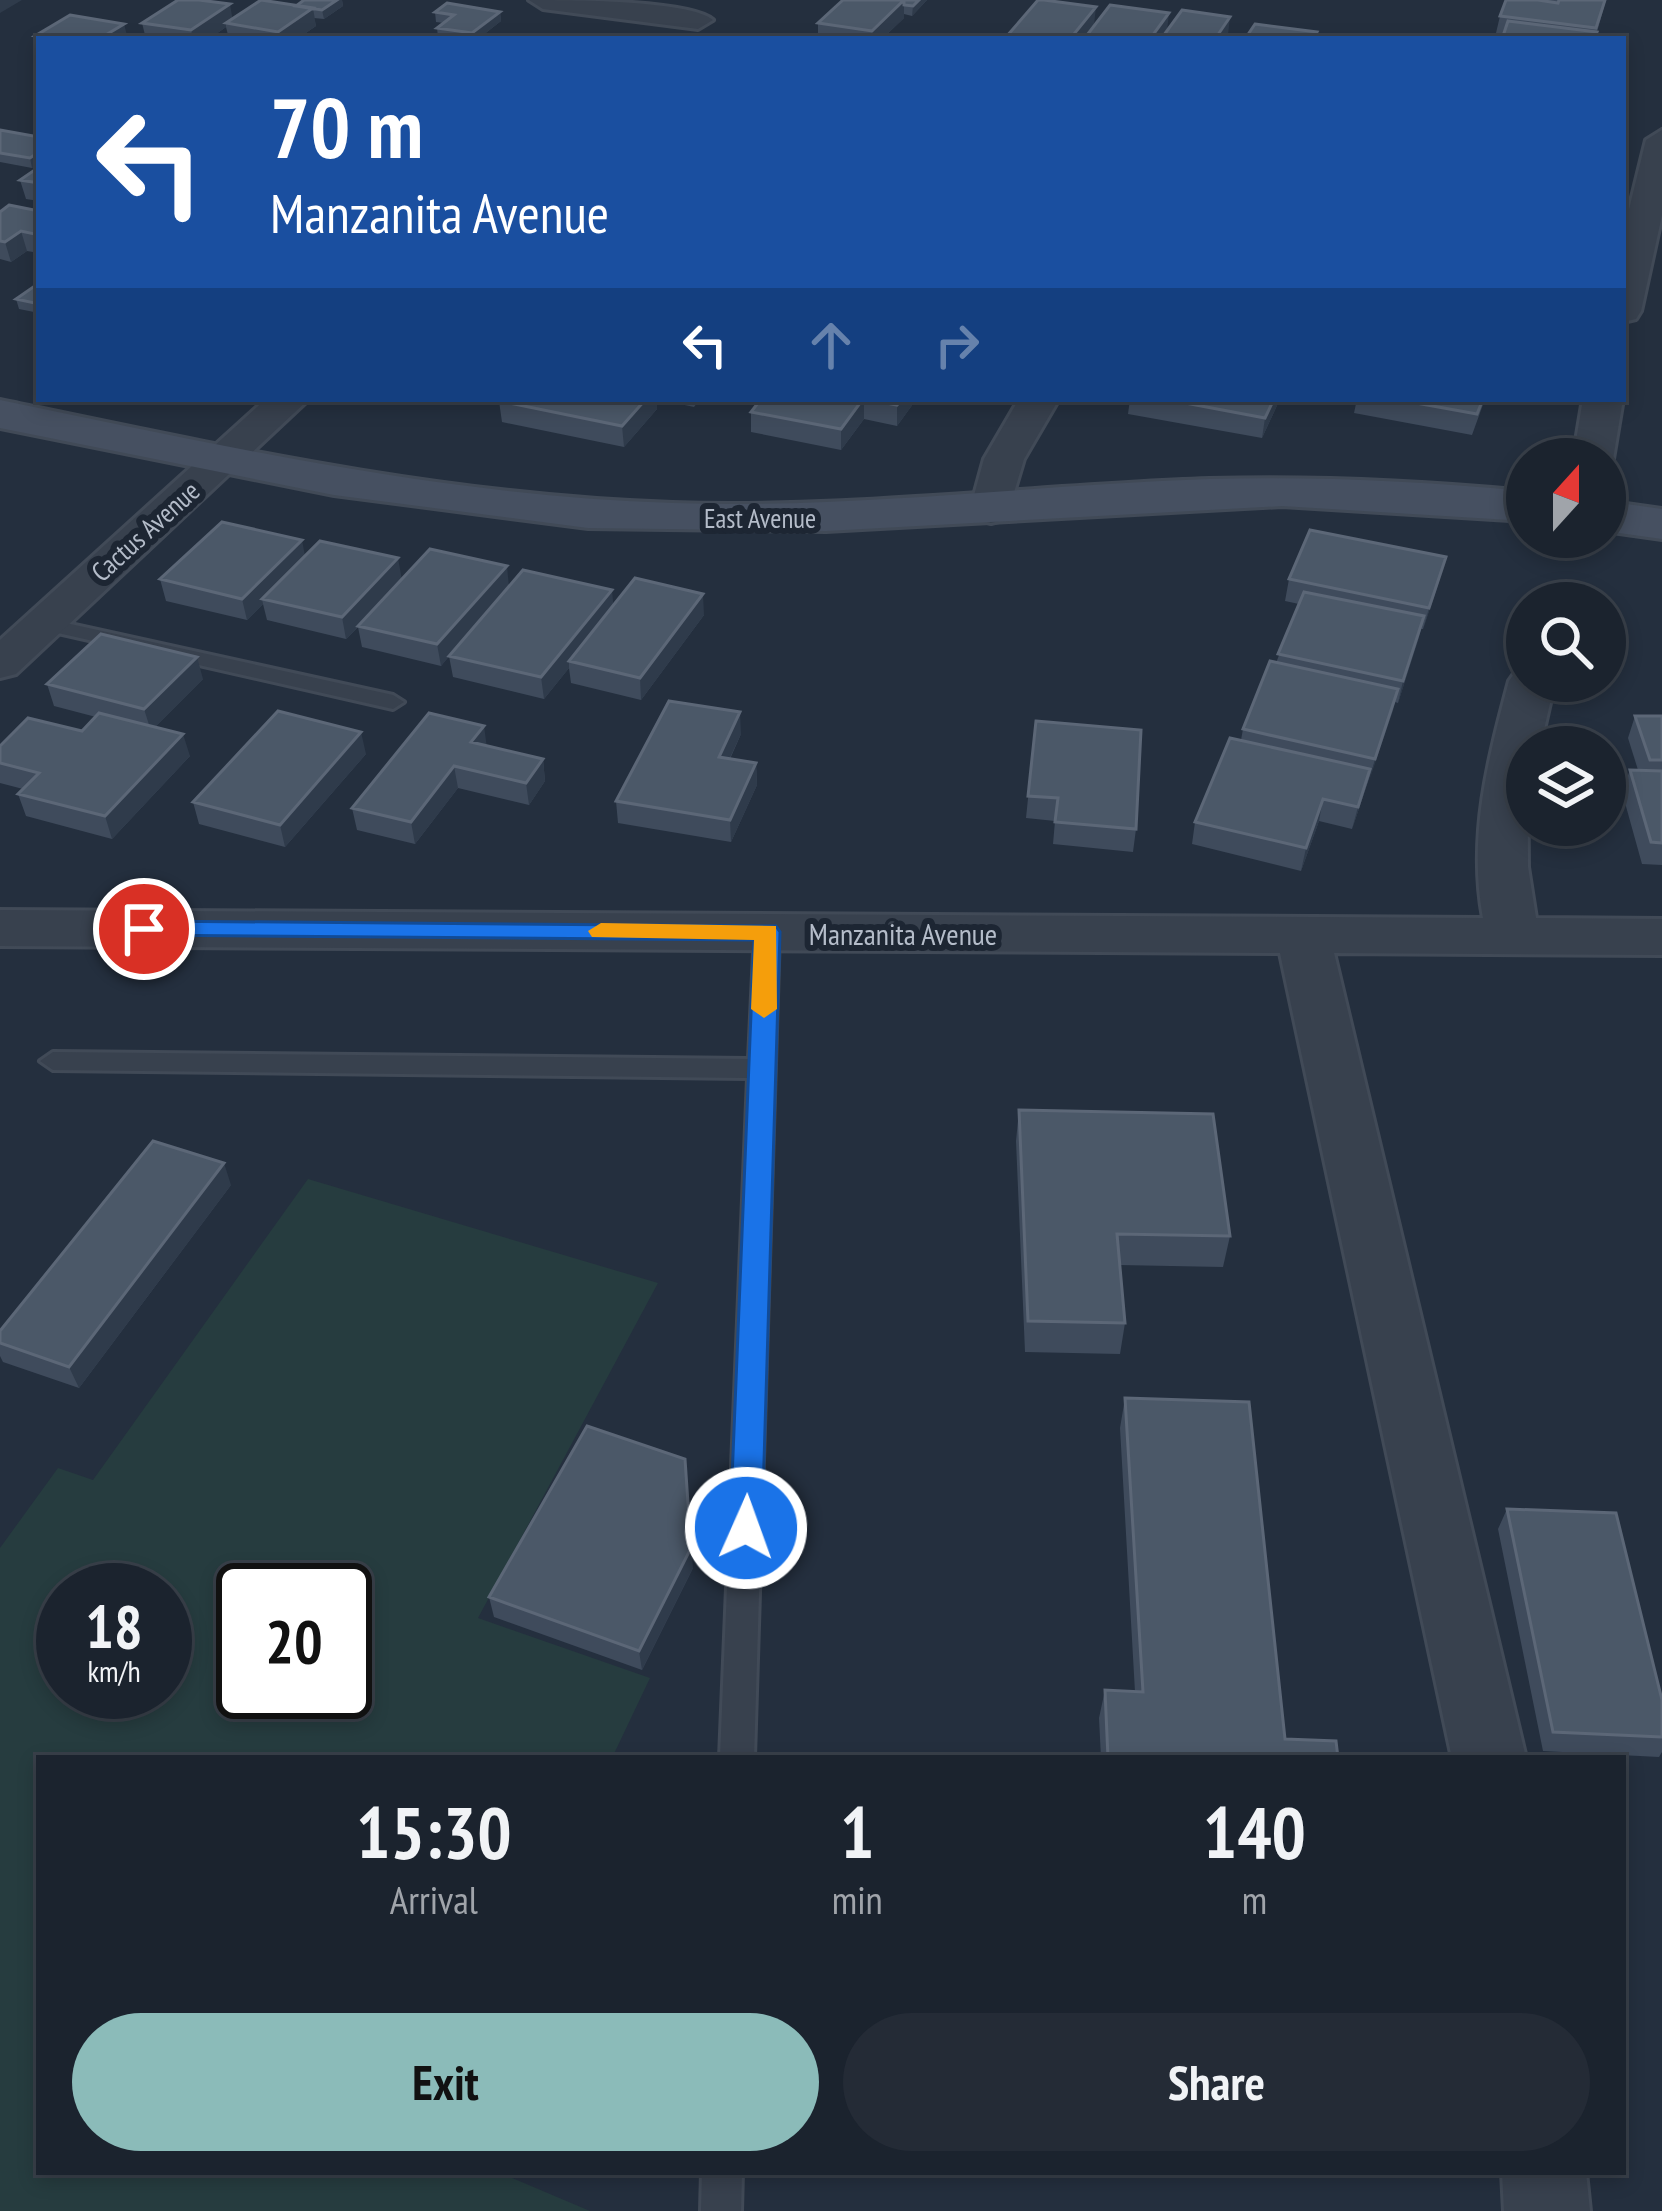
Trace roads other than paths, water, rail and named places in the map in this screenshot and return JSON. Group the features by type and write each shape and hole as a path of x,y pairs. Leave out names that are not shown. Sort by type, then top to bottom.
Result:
{"main road":[{"name":"East Avenue","path":"0,413 370,488 532,509 671,518 810,519 1282,492 1426,496 1506,504"},
{"path":"1626,519 1662,524"}],"street":[{"path":"543,0 698,20"},
{"path":"1626,298 1662,140"},
{"name":"Cactus Avenue","path":"17,641 286,402"},
{"path":"991,510 1004,459 1037,402"},
{"path":"1596,438 1602,402"},
{"path":"1513,935 1501,886 1499,817 1527,702"},
{"name":"Manzanita Avenue","path":"0,928 1662,937"},
{"path":"1303,934 1488,1755"},
{"path":"1544,2175 1547,2211"}],"lane":[{"path":"17,641 393,702"},
{"path":"737,1755 767,932"},
{"path":"53,1060 762,1069"},
{"path":"721,2211 722,2175"}]}
